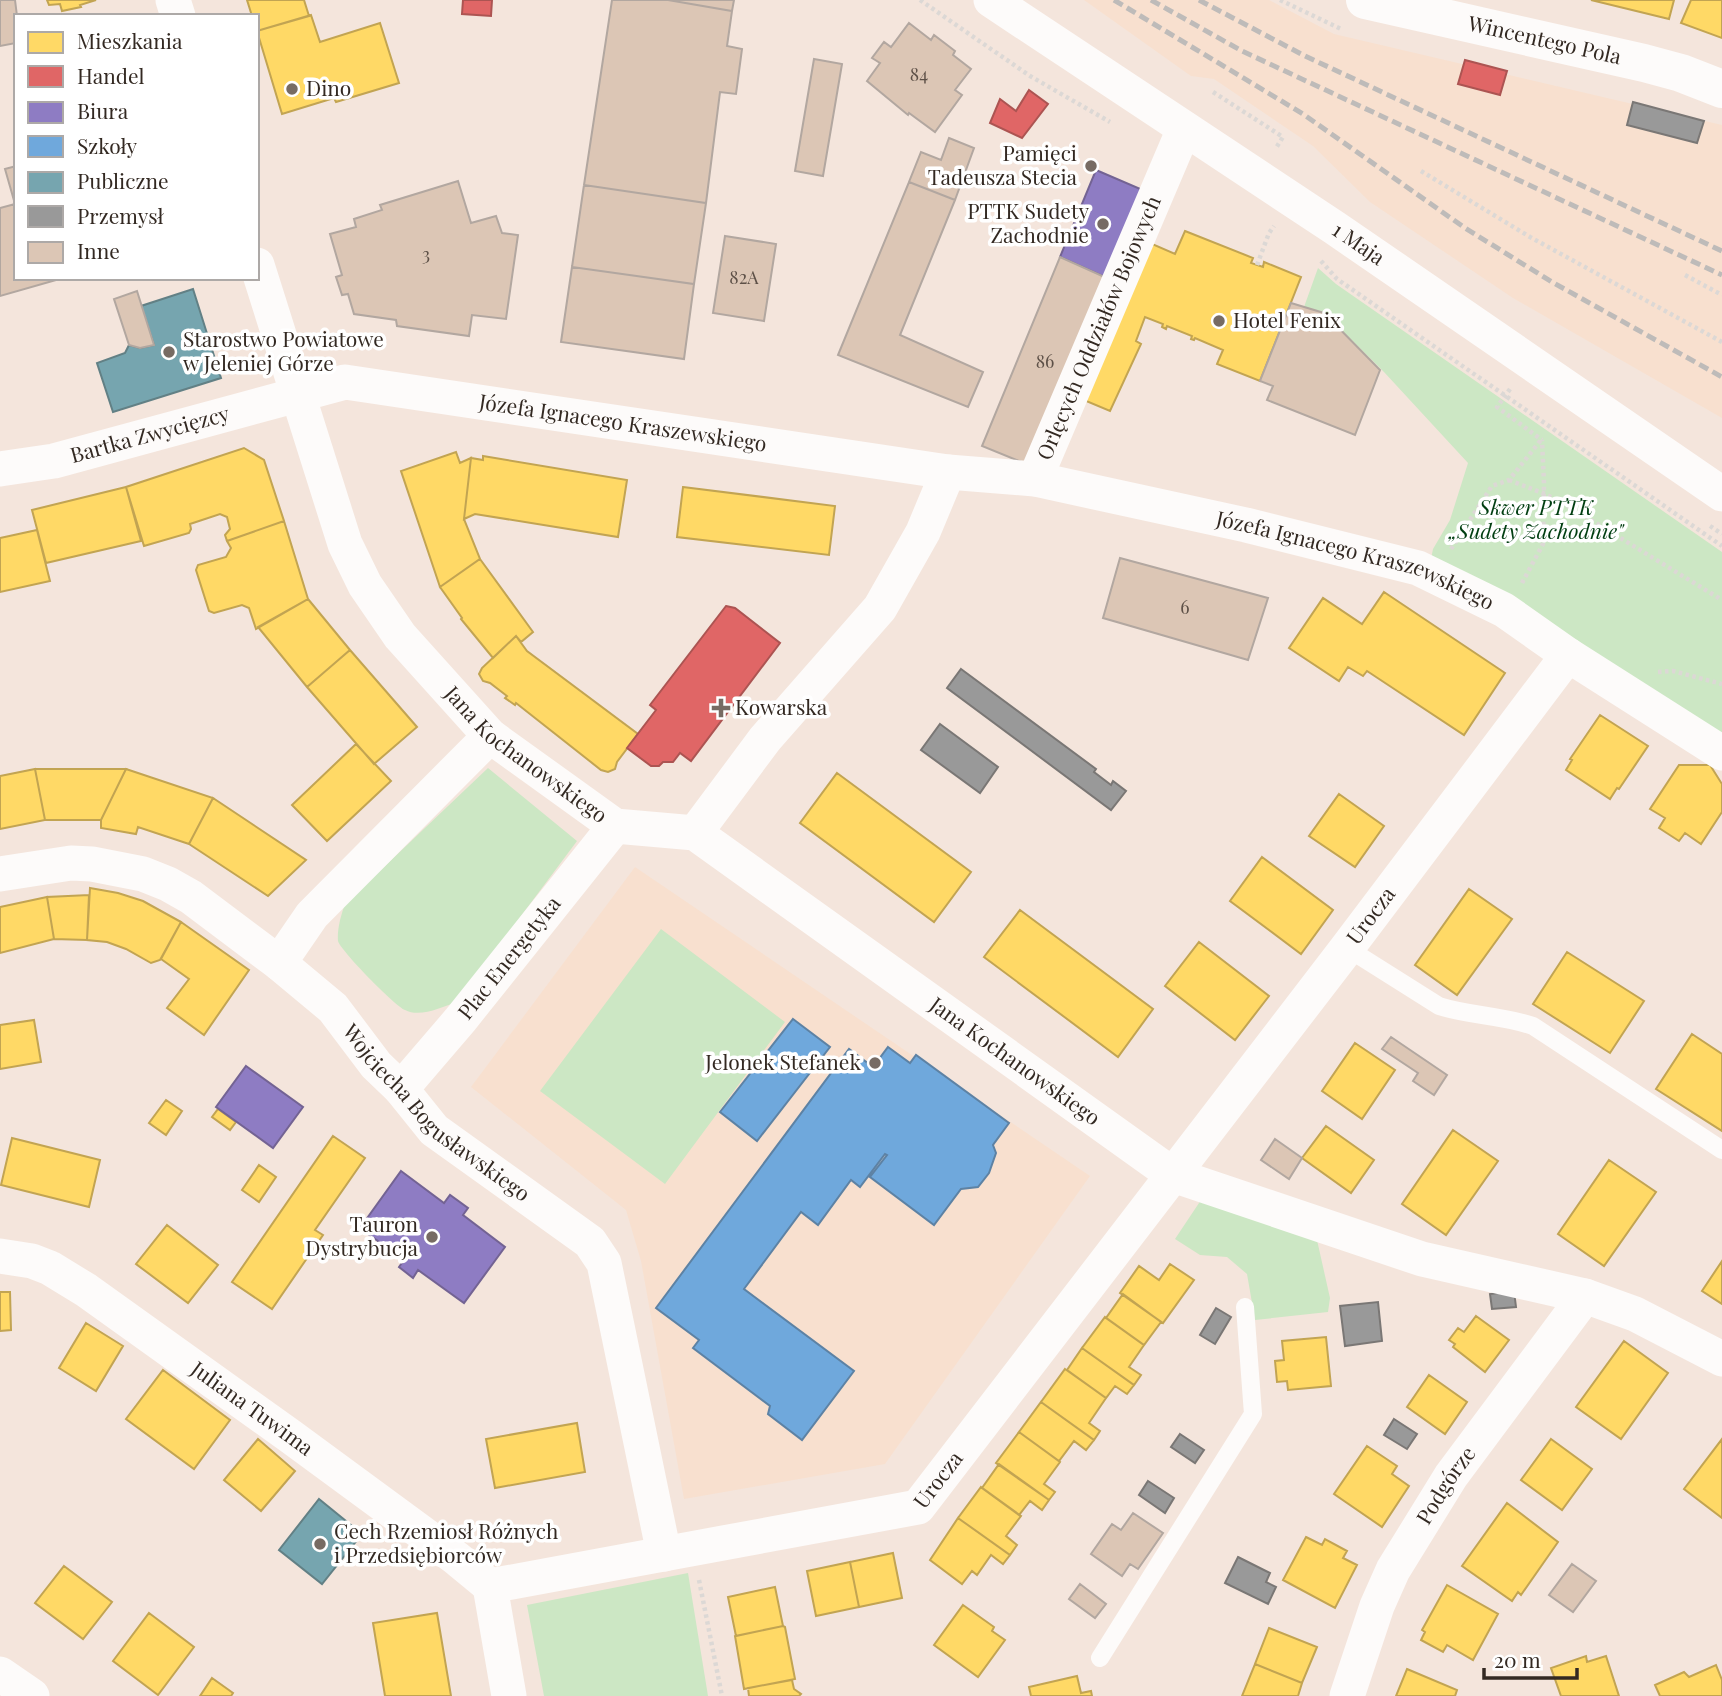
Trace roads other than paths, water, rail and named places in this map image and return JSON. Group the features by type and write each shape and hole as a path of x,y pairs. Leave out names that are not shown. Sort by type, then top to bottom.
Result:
{"street":[{"name":"1 Maja","path":"991,0 1335,228 1722,495"},
{"name":"Wincentego Pola","path":"1365,0 1644,63 1681,73 1722,89"},
{"name":"Orlęcych Oddziałów Bojowych","path":"1035,479 1184,129"},
{"name":"Jana Kochanowskiego","path":"259,271 345,544 365,585 400,636 489,736 615,826 695,833 1173,1175"},
{"name":"Józefa Ignacego Kraszewskiego","path":"298,394 345,382 948,472 1035,479 1246,524 1418,568 1504,610 1568,655 1722,752"},
{"name":"Bartka Zwycięzcy","path":"0,469 54,461 298,394"},
{"path":"695,833 765,738 880,608 923,532 948,472"},
{"name":"Urocza","path":"490,1586 918,1507 1348,948 1568,655"},
{"path":"279,963 312,915 489,736"},
{"name":"Plac Energetyka","path":"401,1089 461,1019 615,826"},
{"name":"Wojciecha Bogusławskiego","path":"0,874 71,863 117,867 168,884 191,897 279,963 332,1008 376,1065 401,1089 433,1130 590,1242 604,1262 678,1552"},
{"path":"1173,1175 1422,1259 1585,1296 1635,1314 1722,1359"},
{"name":"Juliana Tuwima","path":"0,1256 32,1261 50,1268 86,1290 334,1469 490,1586"},
{"name":"Podgórze","path":"1347,1696 1377,1606 1393,1570 1451,1476 1585,1296"},
{"path":"490,1586 509,1696"}],"lane":[{"path":"1348,948 1439,1006 1456,1012 1512,1018 1533,1026 1722,1150"},
{"path":"1100,1658 1253,1414 1245,1307"}],"railway":[{"path":"1114,0 1303,114 1465,228 1552,282 1722,377"},
{"path":"1151,0 1242,51 1722,275"},
{"path":"1199,0 1305,56 1722,251"}],"place":[{"name":"Dino","path":"292,89"},
{"name":"Pamięci Tadeusza Stecia","path":"1091,166"},
{"name":"PTTK Sudety Zachodnie","path":"1103,224"},
{"name":"Hotel Fenix","path":"1219,321"},
{"name":"Starostwo Powiatowe w Jeleniej Górze","path":"169,352"},
{"name":"Kowarska","path":"721,708"},
{"name":"Jelonek Stefanek","path":"875,1063"},
{"name":"Tauron Dystrybucja","path":"432,1237"},
{"name":"Cech Rzemiosł Różnych i Przedsiębiorców","path":"320,1544"}],"park label":[{"name":"Skwer PTTK „Sudety Zachodnie\"","path":"1536,520"}]}
